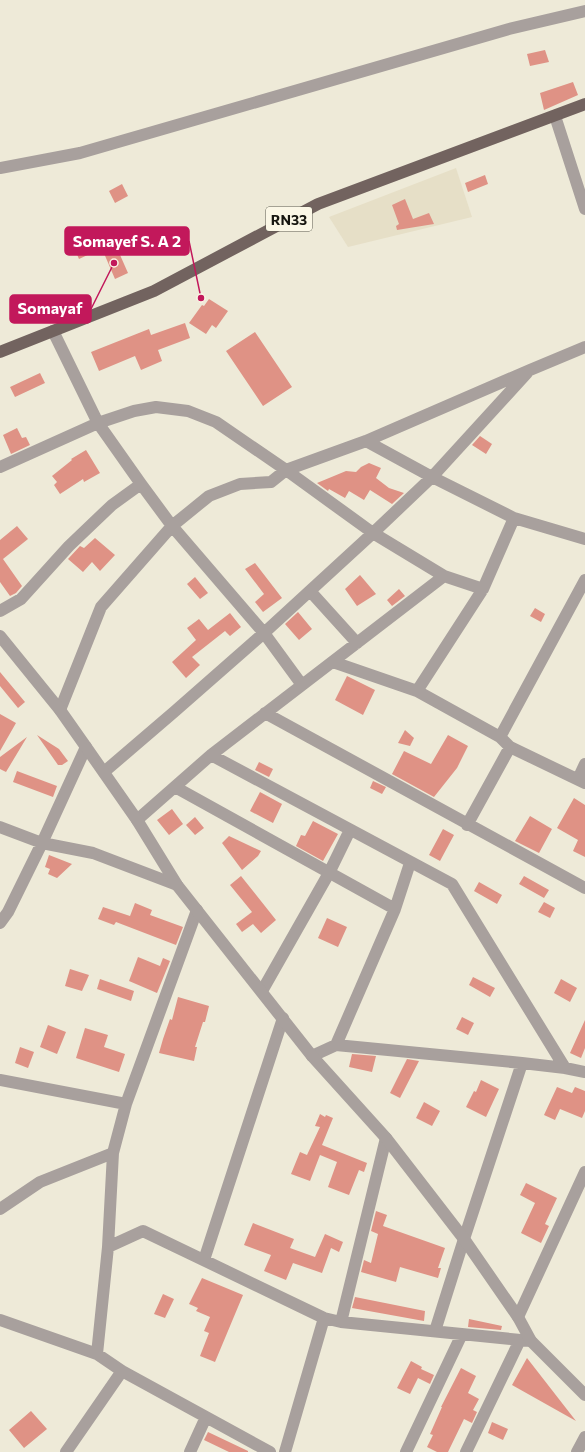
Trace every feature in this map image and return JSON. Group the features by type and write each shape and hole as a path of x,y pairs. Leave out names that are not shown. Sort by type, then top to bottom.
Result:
{"main road":[{"name":"RN33","path":"0,352 154,291 318,204 585,104"}],"street":[{"path":"0,168 80,153 509,29 585,11"},
{"path":"555,116 585,209"},
{"path":"53,331 98,423 172,526 264,633 302,685"},
{"path":"60,710 101,607 172,526 209,496 240,484 271,482 286,470 366,441 530,370 585,348"},
{"path":"104,772 264,633 373,533 432,477 530,370"},
{"path":"0,467 98,423 134,411 156,407 188,411 216,422 286,470 373,533 444,576 483,589"},
{"path":"366,441 432,477 514,518 585,539"},
{"path":"0,611 21,599 69,546 112,505 141,484"},
{"path":"417,691 483,589 514,518"},
{"path":"137,820 211,755 444,576"},
{"path":"500,737 585,580"},
{"path":"310,591 357,643"},
{"path":"0,636 60,710 137,820 177,885 312,1056 386,1138 464,1239 518,1317 525,1341 585,1395"},
{"path":"333,662 417,691 500,737 510,747 581,781 585,764"},
{"path":"265,713 585,888"},
{"path":"0,923 8,912 42,843 86,747"},
{"path":"468,825 510,747"},
{"path":"211,755 410,863 452,884 566,1068"},
{"path":"175,787 395,909"},
{"path":"0,827 42,843 93,853 177,885"},
{"path":"262,991 329,873 350,830"},
{"path":"336,1044 395,909 410,863"},
{"path":"97,1354 108,1247 113,1153 126,1104 197,910"},
{"path":"204,1260 282,1018"},
{"path":"312,1056 336,1044 522,1063 566,1068 585,1072"},
{"path":"435,1331 522,1063"},
{"path":"0,1080 126,1104"},
{"path":"342,1322 386,1138"},
{"path":"0,1208 40,1182 113,1153"},
{"path":"518,1317 585,1172"},
{"path":"108,1247 143,1231 324,1318 342,1322 525,1341"},
{"path":"285,1452 324,1318"},
{"path":"0,1320 97,1354 122,1371 270,1452"},
{"path":"406,1452 462,1334"},
{"path":"466,1452 525,1341"},
{"path":"66,1452 122,1371"},
{"path":"190,1452 206,1417"},
{"path":"578,1452 585,1437"}],"shaded area":[{"path":"456,168 472,217 348,247 329,217"}],"building":[{"path":"545,50 549,62 530,66 527,54"},
{"path":"573,82 578,95 544,110 540,93"},
{"path":"485,175 488,184 468,192 465,183"},
{"path":"122,184 128,196 115,203 109,191"},
{"path":"405,199 413,219 429,213 434,224 397,230 396,226 399,224 392,205"},
{"path":"113,239 128,273 115,279 100,244"},
{"path":"90,243 94,252 79,259 75,250"},
{"path":"209,299 228,311 216,328 212,325 206,334 189,323 202,305 204,306"},
{"path":"185,323 190,338 158,350 162,361 141,370 135,356 99,371 91,352 149,329 151,335"},
{"path":"255,332 292,387 263,406 226,351"},
{"path":"40,373 45,383 15,397 10,387"},
{"path":"17,428 22,438 26,437 30,445 11,454 3,435"},
{"path":"480,436 492,444 486,454 472,445"},
{"path":"86,450 100,473 84,482 83,479 60,494 54,485 57,482 52,476 72,460 71,459"},
{"path":"369,463 381,468 376,478 389,488 404,493 392,504 370,490 364,500 349,491 345,498 329,489 328,491 317,483 346,471 356,472 361,467"},
{"path":"17,526 28,539 3,559 22,586 16,593 10,596 0,582 0,540"},
{"path":"95,538 115,555 100,571 92,562 83,572 68,559 80,546 84,548"},
{"path":"255,563 282,598 263,612 255,602 264,594 245,569"},
{"path":"360,575 376,594 357,606 345,589"},
{"path":"195,577 208,593 200,599 187,584"},
{"path":"399,589 405,596 392,606 387,600"},
{"path":"535,608 545,614 541,622 530,616"},
{"path":"298,612 312,629 299,640 285,624"},
{"path":"230,613 241,627 230,636 225,631 192,657 200,665 186,678 172,662 196,640 187,628 199,619 208,630"},
{"path":"0,672 25,702 18,708 0,686"},
{"path":"347,676 375,690 363,715 335,700"},
{"path":"0,714 16,723 0,751"},
{"path":"405,730 414,738 410,746 398,743"},
{"path":"37,735 59,749 68,761 62,765 58,765"},
{"path":"448,735 468,746 457,768 434,797 392,774 404,751 431,764"},
{"path":"27,737 6,772 0,769 0,757"},
{"path":"259,762 273,769 269,777 255,770"},
{"path":"17,771 57,786 53,797 13,782"},
{"path":"373,781 386,787 382,794 370,788"},
{"path":"260,792 282,804 273,823 250,811"},
{"path":"574,798 585,805 585,857 573,851 578,840 557,828"},
{"path":"172,809 183,824 169,835 157,820"},
{"path":"530,816 552,829 539,853 515,841"},
{"path":"195,817 204,828 195,835 186,825"},
{"path":"313,821 338,834 323,861 296,846 301,835 305,836"},
{"path":"443,829 454,835 440,861 429,855"},
{"path":"229,836 261,851 258,856 242,870 222,843"},
{"path":"49,855 72,864 57,878 48,874 50,869 45,867"},
{"path":"241,876 276,920 261,933 253,924 242,932 236,924 252,912 230,885"},
{"path":"524,876 549,890 544,898 519,884"},
{"path":"479,882 502,895 497,904 474,891"},
{"path":"544,902 555,908 550,918 538,912"},
{"path":"135,903 152,910 150,915 183,927 176,945 116,922 114,925 98,919 103,907 130,916"},
{"path":"327,918 347,927 338,947 318,938"},
{"path":"138,957 160,966 163,958 170,961 157,993 129,981"},
{"path":"70,969 89,975 82,991 65,986"},
{"path":"473,977 495,988 490,997 469,985"},
{"path":"100,979 134,991 131,1001 97,989"},
{"path":"561,979 577,988 570,1002 554,993"},
{"path":"178,997 209,1006 205,1022 203,1022 195,1047 197,1047 194,1061 159,1053 170,1019 172,1020"},
{"path":"462,1017 474,1023 468,1035 456,1029"},
{"path":"585,1020 585,1048 581,1058 570,1053"},
{"path":"48,1025 66,1032 57,1054 40,1047"},
{"path":"85,1028 108,1035 104,1047 125,1054 119,1072 76,1058"},
{"path":"20,1047 34,1052 28,1068 15,1063"},
{"path":"352,1054 376,1056 372,1072 349,1067"},
{"path":"407,1059 419,1061 400,1098 390,1093"},
{"path":"481,1080 499,1089 486,1117 466,1107 474,1091 476,1092"},
{"path":"557,1087 572,1093 575,1087 585,1091 585,1111 582,1118 560,1109 555,1120 544,1115"},
{"path":"424,1102 440,1111 432,1126 416,1118"},
{"path":"320,1114 325,1117 326,1115 333,1118 322,1145 367,1163 364,1172 359,1170 349,1195 328,1187 337,1162 320,1155 310,1181 291,1174 300,1152 307,1155 320,1127 315,1126"},
{"path":"526,1183 557,1198 545,1224 549,1226 541,1243 521,1233 535,1203 520,1195"},
{"path":"376,1211 387,1215 383,1226 445,1248 438,1268 441,1268 438,1278 400,1267 396,1282 361,1272 364,1260 371,1263 378,1234 371,1231"},
{"path":"253,1223 294,1239 290,1248 315,1257 325,1234 343,1242 339,1252 331,1248 322,1273 293,1263 286,1280 264,1271 271,1255 244,1245"},
{"path":"202,1278 243,1295 215,1362 200,1356 209,1333 204,1331 210,1317 196,1311 198,1308 189,1304"},
{"path":"163,1294 174,1299 165,1318 154,1314"},
{"path":"355,1297 425,1311 424,1321 352,1308"},
{"path":"469,1319 502,1326 501,1330 468,1327"},
{"path":"527,1358 576,1421 512,1385"},
{"path":"411,1361 422,1367 421,1369 434,1375 430,1384 418,1378 410,1394 397,1388"},
{"path":"461,1368 476,1376 468,1393 479,1399 473,1410 477,1412 472,1423 464,1419 448,1452 437,1452 427,1447 433,1435 430,1434 441,1407"},
{"path":"31,1411 47,1429 24,1448 9,1430"},
{"path":"492,1422 508,1429 503,1440 488,1433"},
{"path":"208,1432 248,1452 229,1452 204,1440"}],"place":[{"name":"Somayaf","path":"114,263"},
{"name":"Somayef S. A 2","path":"201,298"}]}
